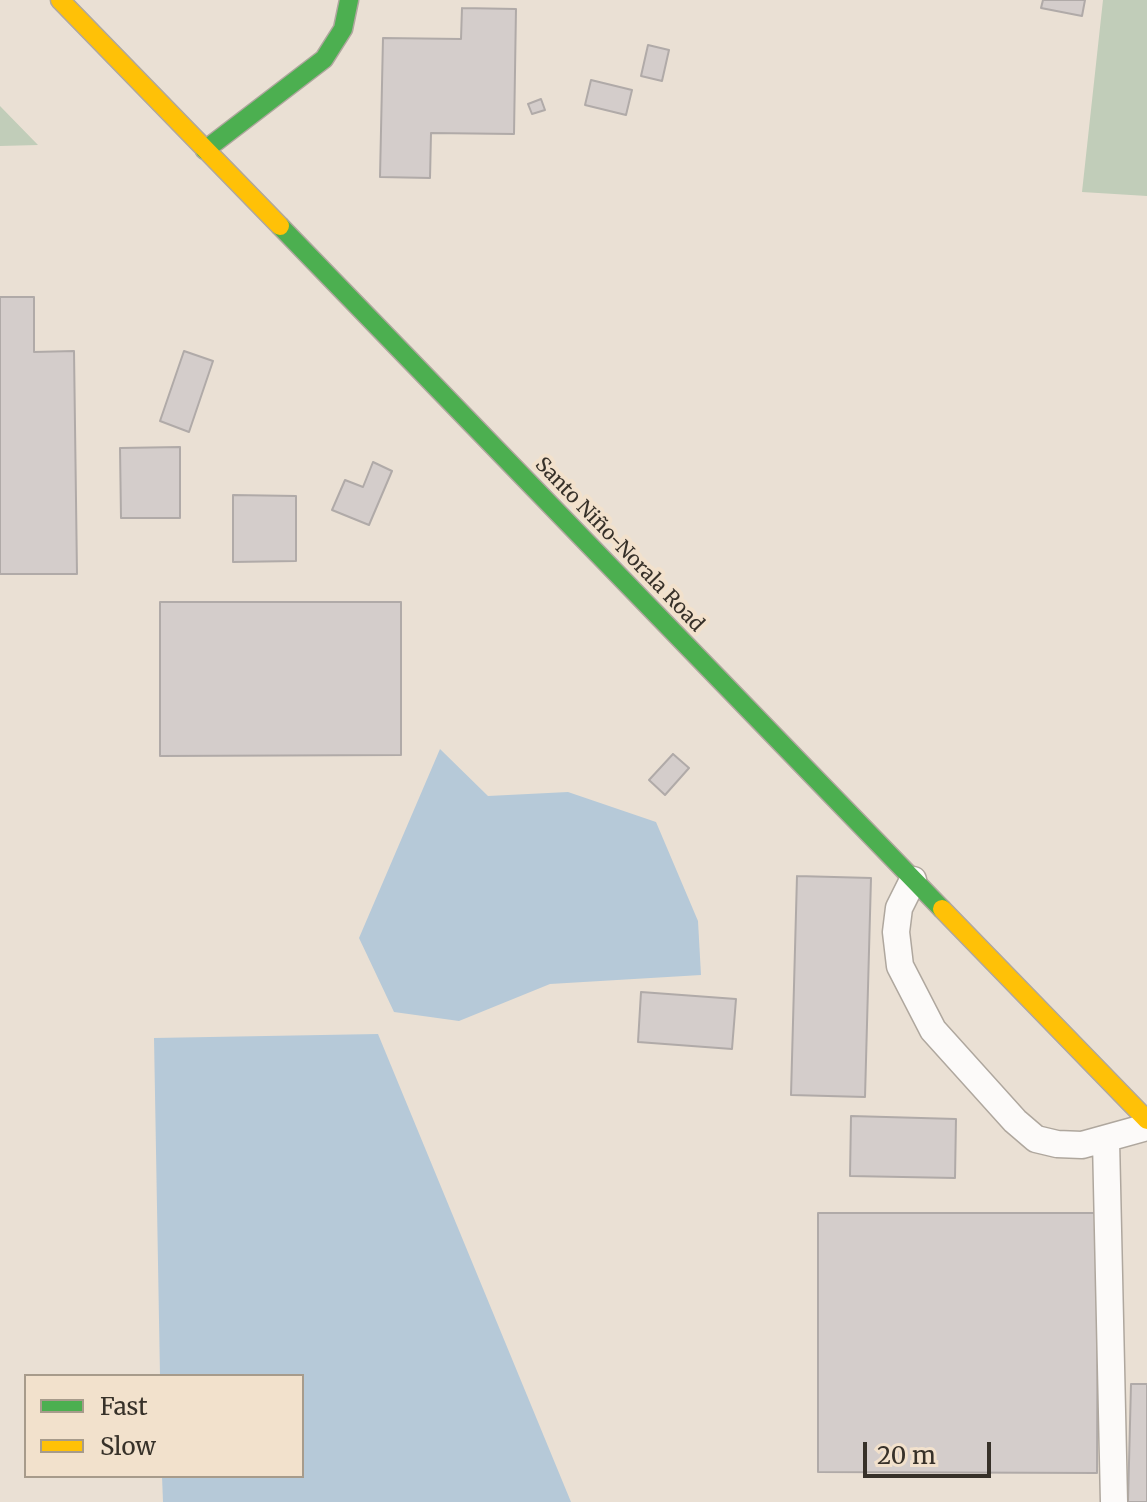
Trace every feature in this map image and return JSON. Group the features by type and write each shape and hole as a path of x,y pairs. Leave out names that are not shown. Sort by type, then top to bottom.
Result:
{"main road":[{"name":"Santo Niño-Norala Road","path":"60,0 1147,1120"},
{"path":"205,150 324,59 343,29 349,0"}],"lane":[{"path":"913,880 899,908 896,932 900,966 933,1030 1015,1121 1036,1139 1082,1145 1147,1127"},
{"path":"1106,1140 1114,1502"}],"green space":[{"path":"1103,0 1147,0 1147,196 1082,192"},
{"path":"0,106 38,145 0,146"}],"water":[{"path":"440,749 488,796 568,792 656,822 698,921 701,975 550,984 459,1021 394,1012 359,938"},
{"path":"378,1034 571,1502 163,1502 162,1478 304,1478 304,1374 160,1374 154,1038"}],"building":[{"path":"1043,0 1085,0 1082,16 1041,8"},
{"path":"462,8 516,9 514,134 431,133 430,178 380,177 383,38 461,39"},
{"path":"648,45 669,50 662,81 641,76"},
{"path":"591,80 632,90 626,115 585,105"},
{"path":"541,99 545,110 532,114 528,104"},
{"path":"0,297 34,297 34,352 74,351 77,574 0,574"},
{"path":"184,351 213,361 189,432 160,421"},
{"path":"180,447 180,518 121,518 120,448"},
{"path":"373,462 392,471 369,525 332,510 345,480 363,487"},
{"path":"233,495 296,496 296,561 233,562"},
{"path":"160,602 401,602 401,755 160,756"},
{"path":"673,754 689,768 665,795 649,780"},
{"path":"797,876 871,878 865,1097 791,1095"},
{"path":"641,992 736,999 732,1049 638,1042"},
{"path":"851,1116 956,1119 955,1178 850,1176"},
{"path":"818,1213 1098,1213 1097,1473 818,1472"},
{"path":"1131,1384 1147,1384 1147,1502 1128,1502"}],"traffic: fast":[{"path":"205,150 324,59 343,29 349,0"},
{"path":"280,226 942,909"}],"traffic: slow":[{"path":"60,0 280,226"},
{"path":"942,909 1147,1120"}]}
